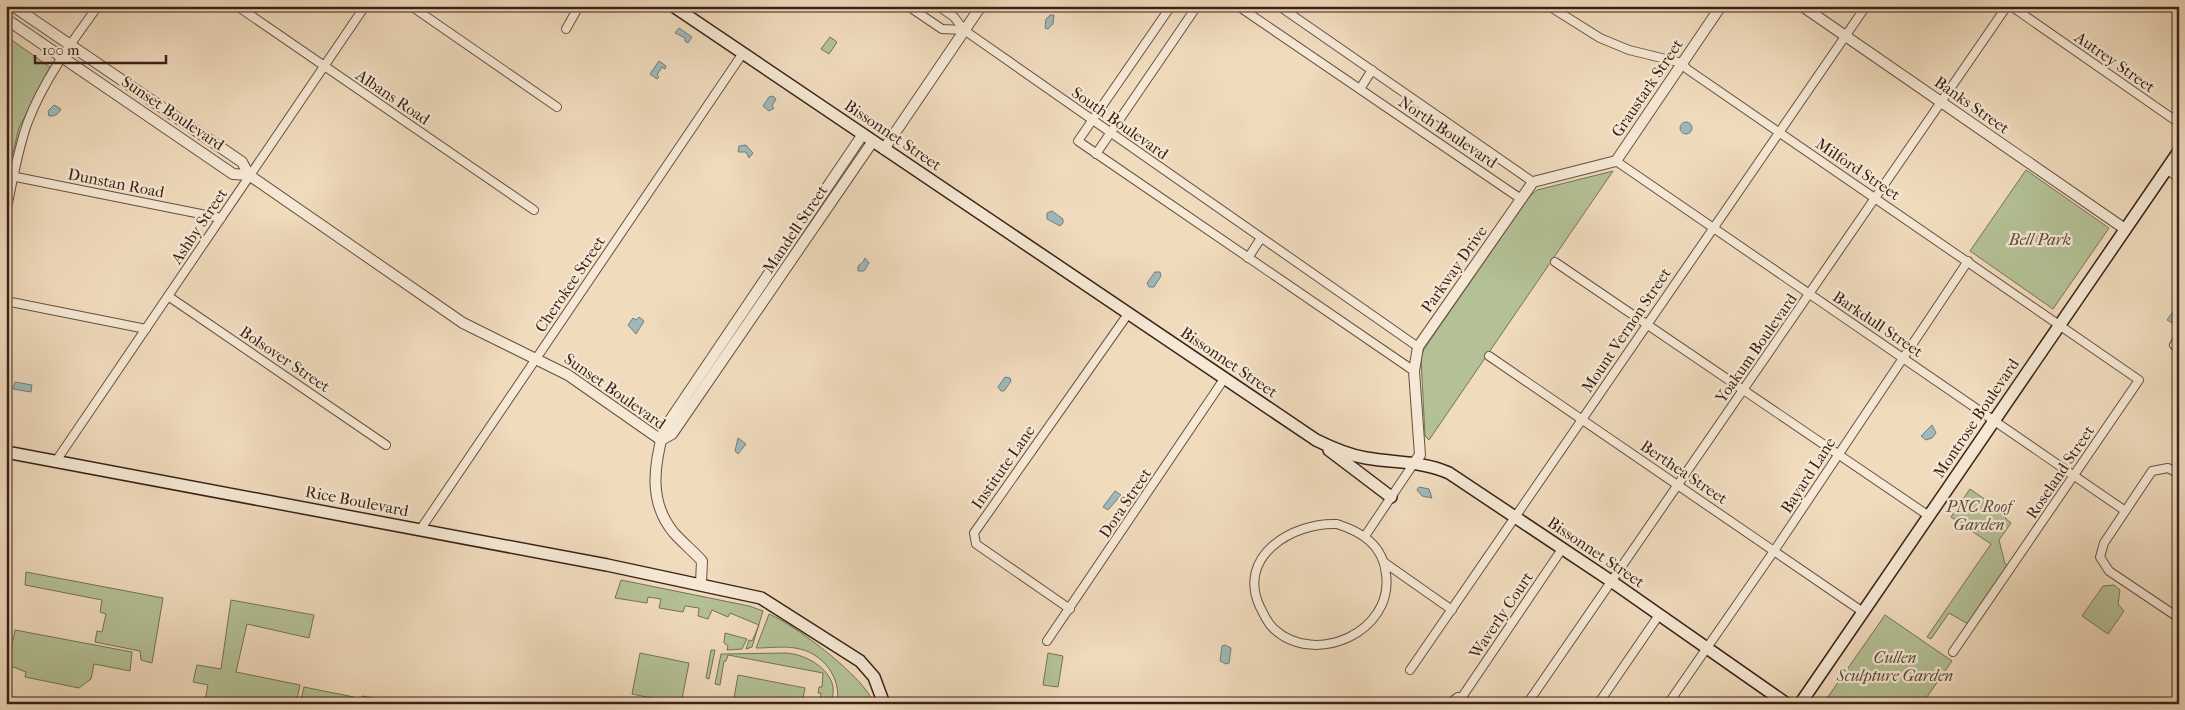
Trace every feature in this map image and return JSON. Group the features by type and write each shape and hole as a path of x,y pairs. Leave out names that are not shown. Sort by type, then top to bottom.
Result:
{"main road":[{"name":"Bissonnet Street","path":"673,6 1316,440 1341,452 1366,458 1433,466 1449,474 1611,581 1785,703"},
{"name":"Montrose Boulevard","path":"1800,704 2166,169 2177,158"},
{"path":"1316,440 1350,468 1392,497"},
{"name":"Rice Boulevard","path":"6,452 701,583"},
{"path":"701,583 761,598 814,630 860,661 874,678 884,704"}],"street":[{"name":"Sunset Boulevard","path":"13,6 242,162 249,175 463,323 568,375 661,440 656,461 655,497 660,512 674,532 702,560 701,583"},
{"path":"6,214 10,176 27,125 37,102 70,45 98,6"},
{"name":"Albans Road","path":"237,6 534,210"},
{"name":"Ashby Street","path":"56,462 365,6"},
{"path":"411,6 557,107"},
{"path":"566,28 579,6"},
{"name":"South Boulevard","path":"908,6 942,29 964,30"},
{"name":"South Boulevard","path":"938,6 954,18 964,30 1092,121 1418,346"},
{"path":"884,148 981,6"},
{"path":"1171,6 1078,141 1414,371"},
{"path":"1096,154 1197,6"},
{"name":"North Boulevard","path":"1238,6 1521,199"},
{"name":"North Boulevard","path":"1279,6 1533,182"},
{"name":"Milford Street","path":"1549,6 1600,38 1629,50 1682,63 1687,69 1779,133 2139,380"},
{"name":"Graustark Street","path":"1616,161 1721,6"},
{"name":"Banks Street","path":"1802,6 2125,230"},
{"name":"Mount Vernon Street","path":"1410,670 1866,6"},
{"name":"Yoakum Boulevard","path":"1527,704 2009,6"},
{"name":"Autrey Street","path":"2009,6 2179,123"},
{"name":"Sunset Boulevard","path":"6,19 233,174 249,175"},
{"name":"Cherokee Street","path":"420,530 743,53"},
{"path":"1360,89 1372,70"},
{"name":"Mandell Street","path":"737,330 863,134"},
{"name":"Mandell Street","path":"661,440 664,428 873,141"},
{"path":"1533,182 1616,161"},
{"name":"Barkdull Street","path":"1616,161 2124,510"},
{"path":"2166,169 2179,178"},
{"name":"Dunstan Road","path":"10,176 221,218"},
{"name":"Parkway Drive","path":"1414,463 1420,455 1414,371 1418,346 1533,182"},
{"path":"1248,258 1261,238"},
{"name":"Bayard Lane","path":"1668,704 1774,551 1968,261"},
{"path":"1556,262 1928,516"},
{"name":"Bolsover Street","path":"168,296 386,445"},
{"path":"6,301 146,329"},
{"name":"Institute Lane","path":"1070,609 976,544 974,533 1128,314"},
{"path":"2179,337 2174,345 2179,349"},
{"name":"Berthea Street","path":"1489,356 1863,612"},
{"name":"Dora Street","path":"1047,641 1224,379"},
{"name":"Roseland Street","path":"1953,652 2139,380"},
{"path":"1365,536 1414,463"},
{"path":"2179,474 2168,468 2152,471 2124,510 2100,550 2103,564 2110,571 2179,618"},
{"path":"1312,524 1337,524 1365,536 1378,550 1385,563 1387,590 1382,607 1366,628 1355,635 1333,642 1302,642 1280,634 1267,620 1259,603 1255,583 1260,563 1265,554 1279,539 1312,524"},
{"name":"Waverly Court","path":"1454,704 1456,697 1463,701 1562,549"},
{"path":"1385,563 1452,610"},
{"path":"1598,704 1659,614"}],"green space":[{"path":"6,36 50,67 19,128 10,165 6,164"},
{"path":"830,37 837,42 829,54 821,49"},
{"name":"Bell Park","path":"2026,170 2109,228 2053,309 1970,251"},
{"path":"1613,171 1429,440 1425,436 1421,358 1424,349 1530,196 1537,190"},
{"name":"PNC Roof Garden","path":"1970,489 2007,515 2005,518 2011,523 1999,540 2005,564 2008,566 1968,624 1949,613 1931,639 1927,637 1991,544 1951,517"},
{"path":"26,572 163,598 152,663 141,660 140,651 95,642 97,631 102,632 106,614 100,612 102,600 25,585"},
{"path":"621,580 749,606 763,611 759,625 730,613 728,617 712,610 708,619 698,616 699,608 685,606 683,612 659,608 661,599 648,597 647,603 615,598"},
{"path":"2114,585 2120,590 2118,604 2124,611 2108,634 2082,616 2103,586"},
{"path":"231,600 314,615 309,638 247,624 236,672 300,685 296,704 220,704 205,700 208,685 193,682 197,665 221,669"},
{"path":"769,614 795,629 828,653 857,680 874,704 837,704 838,694 833,676 822,661 805,650 786,647 756,648"},
{"name":"Cullen Sculpture Garden","path":"1885,615 1952,661 1922,704 1823,704"},
{"path":"758,627 752,647 746,649 749,640 752,641"},
{"path":"15,630 132,652 130,671 94,664 91,679 79,688 25,677 26,672 8,665"},
{"path":"725,633 747,639 742,649 727,650 728,646 724,643"},
{"path":"711,650 715,650 709,679 706,678"},
{"path":"640,653 689,663 681,704 632,694"},
{"path":"786,653 801,656 822,668 831,680 833,687 831,704 816,704 817,701 820,701 821,693 818,693 819,687 822,687 823,673 728,655 726,661 724,661 720,685 715,684 721,654"},
{"path":"1048,653 1063,656 1058,687 1043,685"},
{"path":"738,675 805,688 802,704 733,704"},
{"path":"304,687 354,697 353,704 300,704"},
{"path":"362,696 404,704 358,704 359,698 362,699"}],"water":[{"path":"1050,15 1054,15 1053,24 1048,29 1045,28 1046,19"},
{"path":"679,28 692,37 688,43 685,41 685,38 675,33"},
{"path":"659,61 666,66 665,69 662,67 657,75 659,77 657,79 650,74"},
{"path":"773,96 776,99 772,106 774,108 769,111 763,106 769,97"},
{"path":"54,105 61,109 56,115 49,116 48,111"},
{"path":"1684,122 1688,122 1692,128 1688,134 1684,134 1680,130 1680,126"},
{"path":"746,145 753,153 749,158 746,152 738,152 739,146"},
{"path":"1052,211 1063,219 1063,223 1060,226 1047,219 1047,213"},
{"path":"865,258 869,263 864,271 858,271 858,266"},
{"path":"1155,272 1160,272 1161,276 1154,287 1149,287 1147,283"},
{"path":"2179,303 2179,313 2172,323 2167,320"},
{"path":"639,317 644,321 636,334 628,325 633,318 636,320"},
{"path":"1005,377 1010,378 1011,381 1004,391 1001,391 998,387"},
{"path":"15,382 32,385 31,392 13,389"},
{"path":"1932,425 1936,433 1932,438 1926,440 1921,436"},
{"path":"738,438 746,444 738,454 735,451"},
{"path":"1419,487 1429,489 1432,498 1422,496 1417,490"},
{"path":"1115,491 1121,495 1108,510 1103,507"},
{"path":"1225,645 1231,648 1229,663 1226,664 1220,661 1222,646"}]}
